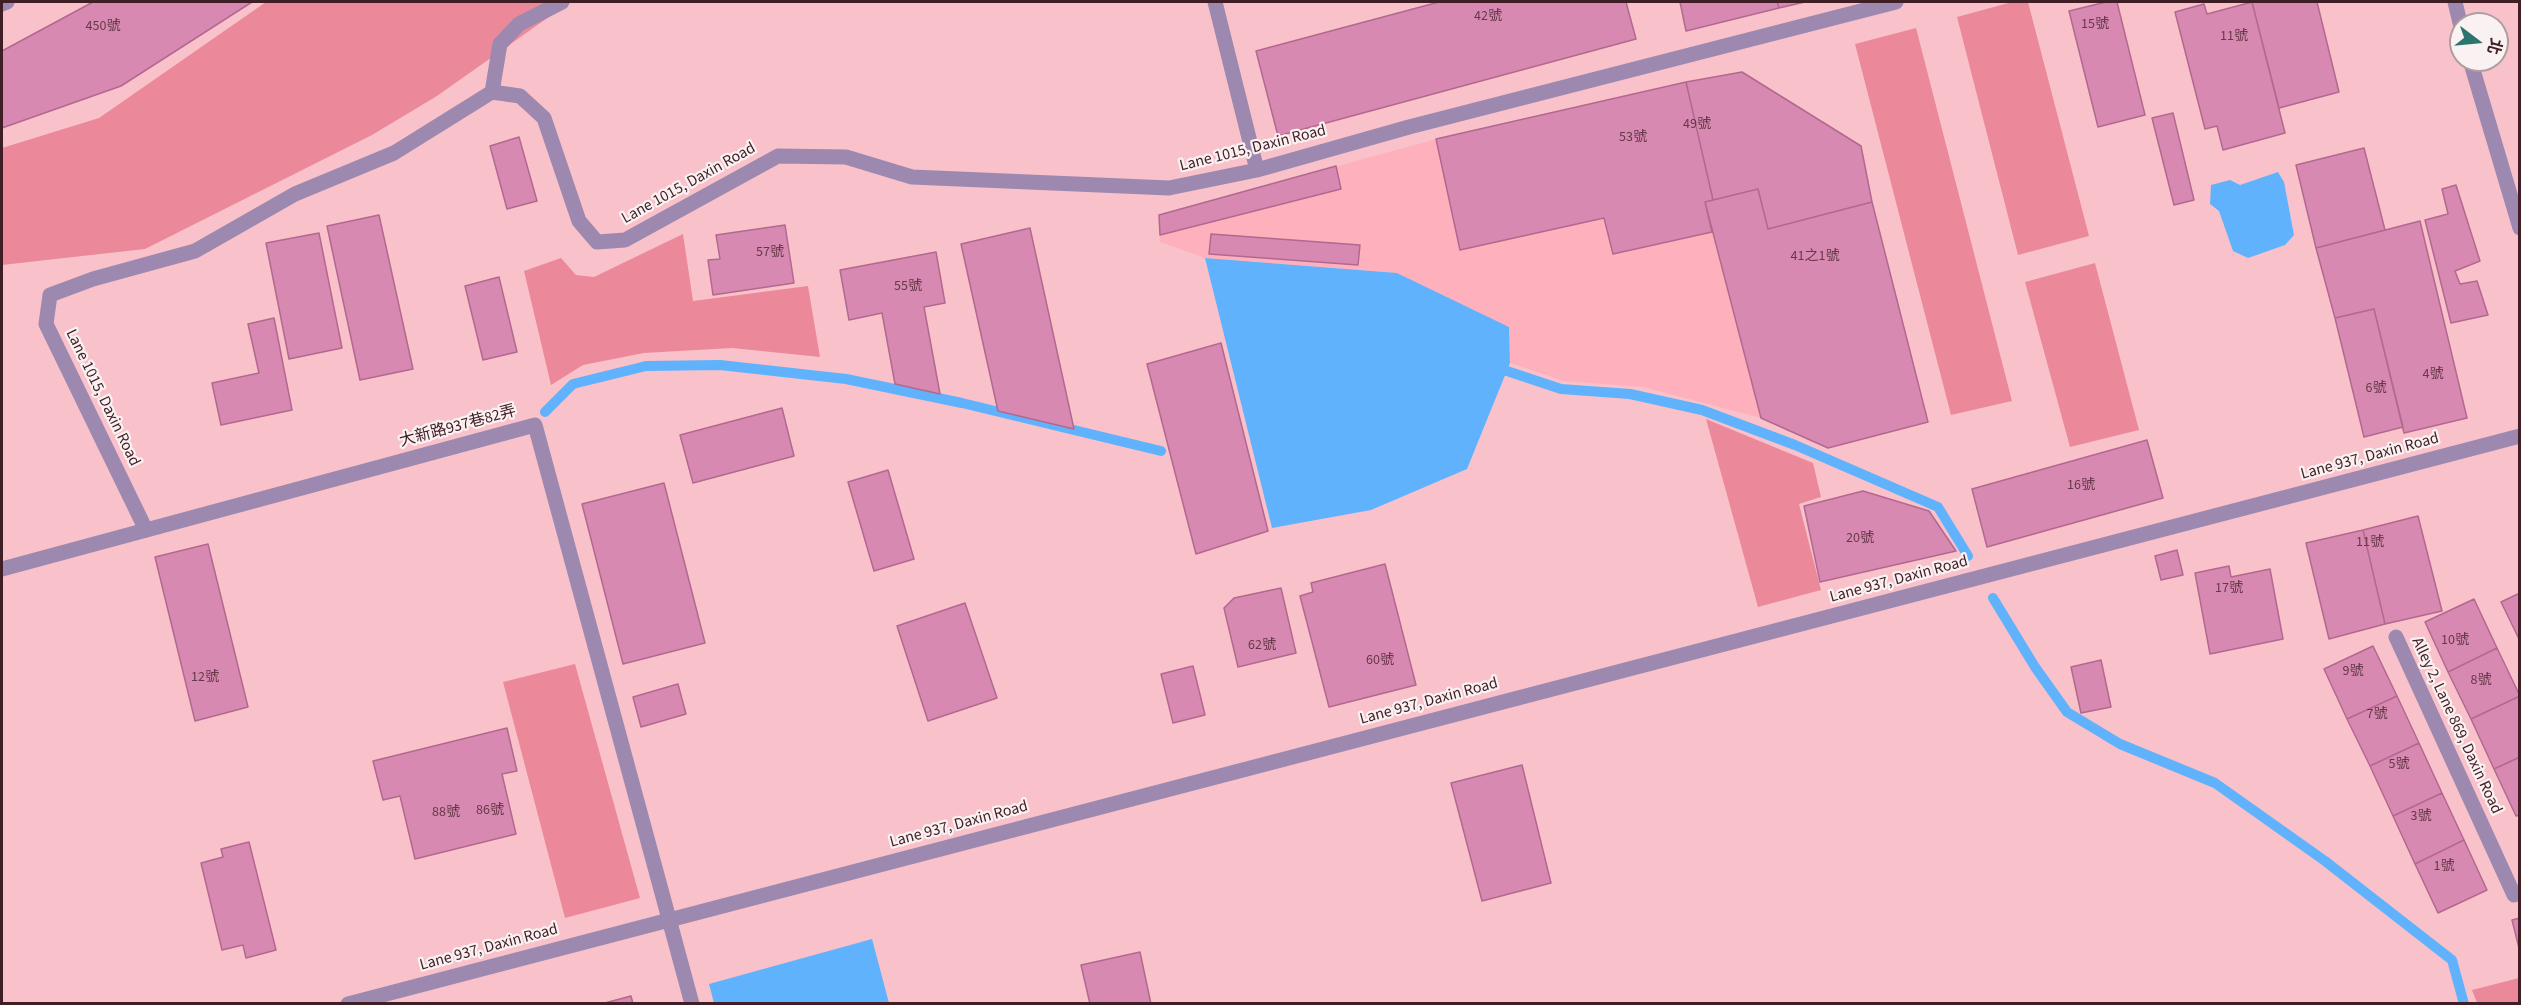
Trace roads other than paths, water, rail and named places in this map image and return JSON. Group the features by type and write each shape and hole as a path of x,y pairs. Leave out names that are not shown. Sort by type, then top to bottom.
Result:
{"street":[{"path":"2,4 7,2"},
{"path":"492,92 500,44 519,24 562,2"},
{"path":"1215,2 1257,170"},
{"name":"Lane 1015, Daxin Road","path":"146,530 46,324 50,296 93,279 195,251 295,194 394,153 492,92 520,96 544,118 579,221 597,242 625,240 778,156 846,157 912,177 1170,188 1257,170 1420,124 1896,2"},
{"path":"2474,72 2520,228"},
{"name":"大新路937巷82弄","path":"2,569 535,425 669,919"},
{"name":"Lane 937, Daxin Road","path":"348,1004 2520,436"},
{"name":"Alley 2, Lane 869, Daxin Road","path":"2396,637 2517,894"},
{"path":"669,919 692,1004"}],"water":[{"path":"2278,172 2284,182 2294,235 2285,245 2248,258 2233,251 2219,211 2210,204 2211,185 2230,180 2240,185"},
{"path":"1205,258 1397,273 1509,327 1510,363 1467,469 1371,510 1272,528"},
{"path":"872,939 889,1003 714,1003 709,984"}],"waterway":[{"path":"545,412 573,384 646,366 720,365 846,379 962,403 1161,451"},
{"path":"1507,371 1561,389 1630,394 1702,410 1795,445 1938,507 1968,556"},
{"path":"1993,598 2035,667 2067,712 2120,744 2215,783 2325,861 2452,960 2464,1004"}]}
